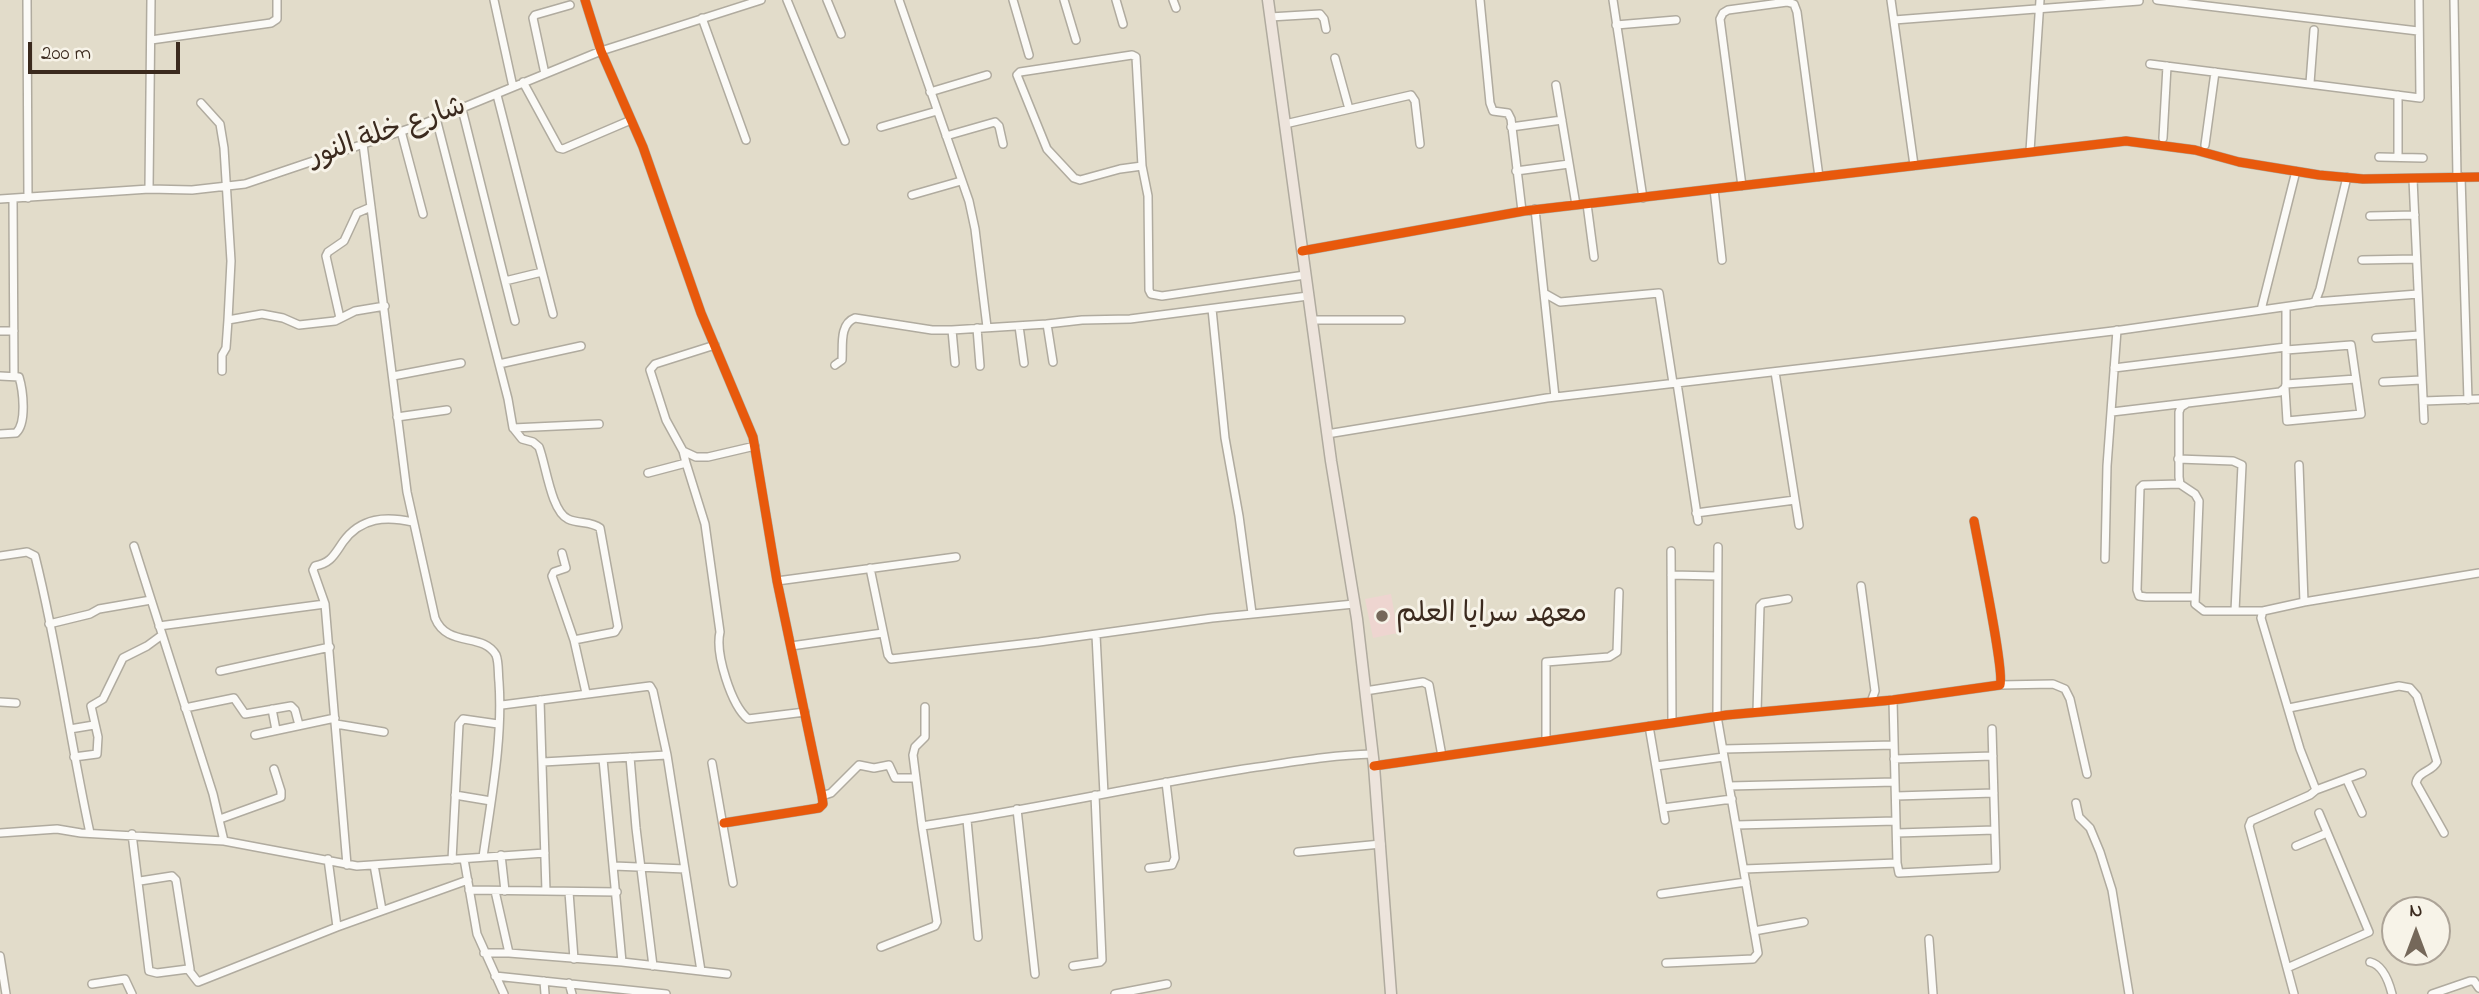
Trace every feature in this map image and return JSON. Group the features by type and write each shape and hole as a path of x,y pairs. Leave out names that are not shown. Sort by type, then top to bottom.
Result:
{"main road":[{"path":"1268,0 1365,691 1381,844 1391,994"}],"street":[{"path":"27,0 28,198"},
{"path":"149,189 151,0"},
{"path":"151,40 271,23 277,19 277,0"},
{"path":"494,0 513,86"},
{"path":"585,0 601,51 643,147 687,276 750,428 777,581 822,796 819,808 724,823"},
{"name":"شارع خلة النور","path":"0,200 245,184 462,109 601,51 761,0"},
{"path":"787,0 845,141"},
{"path":"827,0 841,34"},
{"path":"899,0 975,229 987,327"},
{"path":"1013,0 1029,55"},
{"path":"1064,0 1076,40"},
{"path":"1116,0 1123,24"},
{"path":"1480,0 1490,103 1493,111 1508,113 1522,211"},
{"path":"1614,0 1643,198"},
{"path":"1891,0 1914,165"},
{"path":"2157,0 2418,32"},
{"path":"2150,65 2420,98 2419,0"},
{"path":"2454,0 2468,400"},
{"path":"1894,20 2040,4 2139,1"},
{"path":"1742,186 1720,19 1728,10 1787,2 1794,4 1797,12 1819,177"},
{"path":"2031,151 2040,4"},
{"path":"545,74 533,18 535,15 570,5"},
{"path":"1270,17 1320,14 1326,29"},
{"path":"702,18 747,140"},
{"path":"1616,25 1676,20"},
{"path":"2310,83 2314,30"},
{"path":"1142,166 1080,180 1068,173 1047,149 1017,75 1020,72 1132,55 1136,57 1142,166 1148,196 1151,294 1162,296 1305,275"},
{"path":"1335,58 1349,109"},
{"path":"2163,138 2167,66"},
{"path":"2205,145 2215,72"},
{"path":"930,92 987,75"},
{"path":"523,82 559,148 563,149 631,120"},
{"path":"1556,85 1576,205"},
{"path":"497,94 553,314"},
{"path":"2399,95 2399,157"},
{"path":"1285,124 1411,96 1415,101 1420,144"},
{"path":"201,103 220,124 224,148 230,261 226,348 222,355 222,371"},
{"path":"462,109 515,321"},
{"path":"881,127 937,111"},
{"path":"436,118 514,429 522,439 539,447 557,506 563,516 600,528 618,629 615,632 574,640"},
{"path":"1511,127 1562,120"},
{"path":"946,136 995,122 999,126 1003,144"},
{"path":"401,131 423,214"},
{"path":"1302,251 1535,209 2136,141 2195,150 2239,162 2347,177 2479,177"},
{"path":"363,144 407,492 435,618 439,628 448,635 485,646 496,656 502,705 483,857"},
{"path":"2379,157 2423,158"},
{"path":"1517,172 1569,164"},
{"path":"2261,310 2296,171"},
{"path":"2315,302 2347,177"},
{"path":"2413,179 2424,420"},
{"path":"912,195 961,181"},
{"path":"1714,189 1722,260"},
{"path":"13,199 14,376"},
{"path":"1587,204 1594,257"},
{"path":"340,318 328,252 344,241 357,213 371,206"},
{"path":"1535,209 1555,397"},
{"path":"2370,216 2415,215"},
{"path":"2362,260 2416,259"},
{"path":"505,281 542,272"},
{"path":"1544,293 1560,302 1659,293 1697,517 1795,500"},
{"path":"1328,434 1555,397 2117,330 2315,302 2418,294"},
{"path":"835,365 842,360 844,327 851,319 865,318 932,330 952,330 1130,319 1308,296"},
{"path":"228,320 262,314 275,316 299,326 385,306"},
{"path":"2114,368 2286,348 2351,345 2361,414 2287,421 2286,386 2286,348 2286,307"},
{"path":"1212,309 1224,438 1241,528 1252,613"},
{"path":"1311,320 1401,320"},
{"path":"1047,324 1053,362"},
{"path":"1019,326 1024,363"},
{"path":"977,328 980,366"},
{"path":"952,330 955,363"},
{"path":"2105,559 2107,466 2117,330"},
{"path":"0,331 14,331"},
{"path":"2376,338 2420,335"},
{"path":"715,345 655,364 651,368 666,420 683,451 705,524 720,632 718,642 732,695 743,716 748,719 805,712"},
{"path":"499,364 580,346"},
{"path":"393,376 461,363"},
{"path":"1775,372 1799,526"},
{"path":"0,376 19,377 22,426 16,433 0,434"},
{"path":"2112,412 2272,394 2286,386 2356,379"},
{"path":"2383,382 2421,380"},
{"path":"2423,401 2479,399"},
{"path":"2180,484 2179,412 2186,404"},
{"path":"397,417 447,410"},
{"path":"514,429 599,424"},
{"path":"683,451 696,457 708,457 755,446"},
{"path":"2178,459 2234,461 2242,465 2235,611"},
{"path":"648,473 686,463"},
{"path":"2299,465 2304,602"},
{"path":"2194,597 2139,596 2140,488 2143,485 2180,484 2199,501 2194,597 2196,607 2204,611 2263,611 2479,573"},
{"path":"347,865 325,604 313,570 315,566 329,562 348,536 363,524 386,517 413,522"},
{"path":"1974,521 1998,654 2002,682 2000,685"},
{"path":"134,546 220,819 224,841"},
{"path":"1666,963 1753,959 1758,953 1717,716 1718,547"},
{"path":"1671,551 1672,722"},
{"path":"0,556 27,552 35,556 67,705 74,757 90,833"},
{"path":"562,553 566,568 554,572 552,576 574,640 586,693"},
{"path":"777,581 956,557"},
{"path":"870,568 891,659 1096,635 1252,613 1354,604"},
{"path":"1671,575 1717,576"},
{"path":"1861,586 1875,691 1871,702"},
{"path":"1546,741 1546,662 1609,656 1617,652 1619,592"},
{"path":"1757,712 1760,606 1763,603 1788,599"},
{"path":"49,624 90,614 99,609 151,600"},
{"path":"159,626 325,604"},
{"path":"2263,611 2261,618 2300,748 2316,790"},
{"path":"791,646 883,633"},
{"path":"74,757 97,754 98,737 91,706 103,699 121,662 162,635"},
{"path":"1096,635 1104,794"},
{"path":"220,671 330,648"},
{"path":"1365,691 1423,682 1429,685 1443,756"},
{"path":"1374,766 1717,716 1893,700 2000,685 2053,684 2065,689 2070,699 2087,774"},
{"path":"502,705 650,686 667,755 701,971"},
{"path":"2289,708 2399,686 2413,691 2417,696 2437,762 2420,775 2416,783 2444,833"},
{"path":"185,708 234,698 245,714 288,706 294,707 299,725"},
{"path":"1893,700 1899,873 1996,869 1992,729"},
{"path":"540,701 546,891"},
{"path":"0,702 16,703"},
{"path":"881,947 936,924 914,750 925,737 925,707"},
{"path":"272,709 276,730"},
{"path":"452,860 459,722 463,719 498,724"},
{"path":"255,734 336,721 384,732"},
{"path":"69,729 94,725"},
{"path":"1649,726 1665,820"},
{"path":"1656,766 1724,753 1894,745"},
{"path":"922,826 1321,757 1372,754"},
{"path":"543,762 667,755"},
{"path":"1894,759 1993,756"},
{"path":"630,757 653,966"},
{"path":"603,759 622,962"},
{"path":"712,763 733,883"},
{"path":"822,796 831,793 859,765 874,768 889,765 895,778 916,779"},
{"path":"220,819 281,797 274,769"},
{"path":"2294,994 2249,826 2251,821 2316,790 2362,774"},
{"path":"2347,780 2362,813"},
{"path":"1149,868 1172,865 1175,858 1166,782"},
{"path":"1729,786 1895,782"},
{"path":"1896,796 1994,793"},
{"path":"455,795 491,801"},
{"path":"1073,966 1102,960 1095,795"},
{"path":"1663,808 1732,799"},
{"path":"2076,803 2078,817 2090,828 2112,890 2129,994"},
{"path":"1017,809 1035,974"},
{"path":"2287,968 2369,932 2319,813"},
{"path":"967,820 978,937"},
{"path":"1736,825 1896,821"},
{"path":"0,833 57,829 224,841 328,859 347,865 545,853"},
{"path":"1897,833 1995,830"},
{"path":"2296,846 2327,833"},
{"path":"132,834 140,881 149,971 154,973 190,970"},
{"path":"1298,852 1381,844"},
{"path":"501,856 505,891"},
{"path":"328,859 337,927"},
{"path":"464,859 474,921 484,953 504,994"},
{"path":"1744,869 1897,863"},
{"path":"374,865 382,910"},
{"path":"614,866 685,869"},
{"path":"140,881 167,876 176,880 190,970 196,981 204,981 337,927 468,880"},
{"path":"1661,894 1746,882"},
{"path":"470,890 617,892"},
{"path":"495,891 509,953"},
{"path":"569,892 573,959"},
{"path":"1755,931 1804,922"},
{"path":"1928,939 1933,994"},
{"path":"484,953 622,962 727,974"},
{"path":"0,956 6,994"},
{"path":"2370,962 2380,968 2392,994"},
{"path":"495,976 666,994"},
{"path":"92,984 125,979 132,994"},
{"path":"544,981 545,994"},
{"path":"2432,994 2470,981 2474,981 2479,988"},
{"path":"569,983 572,994"},
{"path":"1115,994 1151,990 1167,984"}],"shaded area":[{"name":"معهد سرايا العلم","path":"1391,594 1398,633 1373,638 1365,599"}],"cycle path":[{"path":"585,0 601,51 643,147 701,313 753,437 777,581 822,796 823,804 819,808 724,823"},
{"path":"1302,251 1524,211 2126,141 2195,150 2239,162 2319,175 2363,179 2479,177"},
{"path":"1374,766 1727,715 1893,700 2000,685 1995,634 1974,521"}],"place":[{"name":"معهد سرايا العلم","path":"1382,616"}]}
